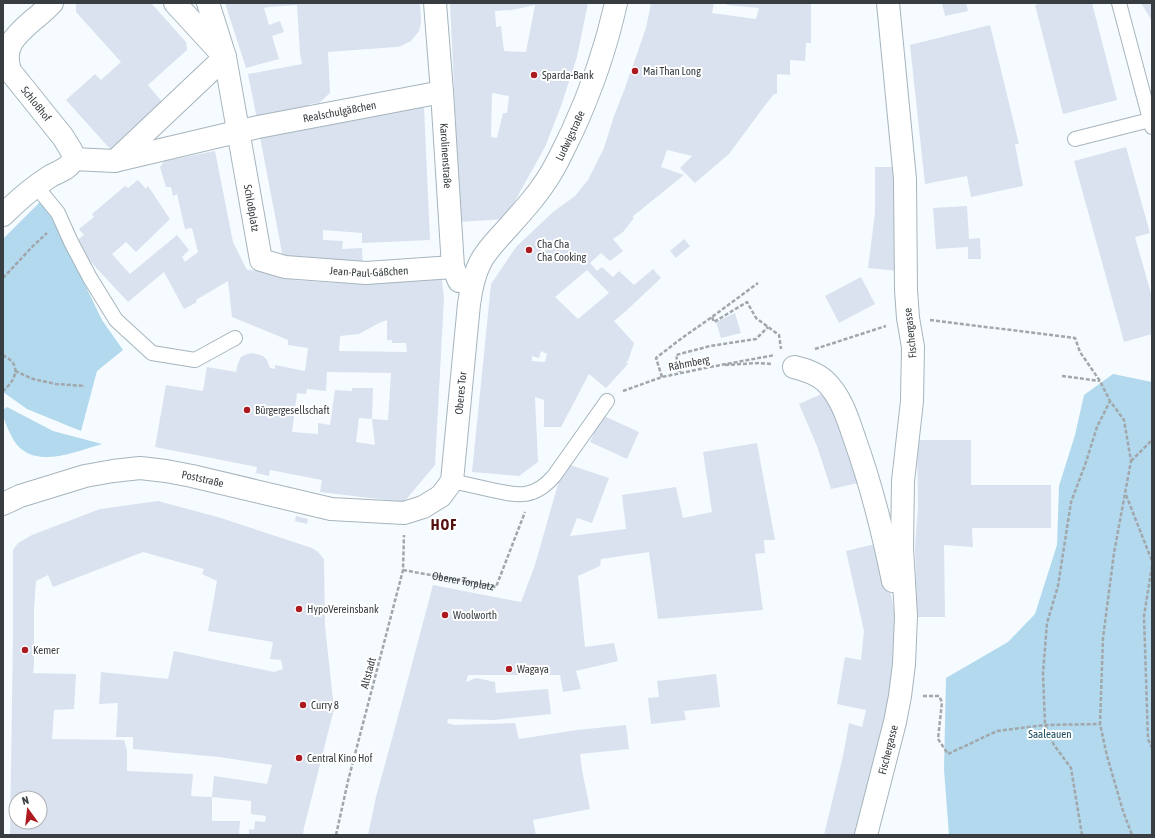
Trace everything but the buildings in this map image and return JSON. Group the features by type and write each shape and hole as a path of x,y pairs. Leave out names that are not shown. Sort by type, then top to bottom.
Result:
{"street":[{"name":"Schloßhof","path":"52,3 14,38 7,58 10,71 63,137 73,154 73,159"},
{"path":"114,161 225,57 175,3"},
{"name":"Schloßplatz","path":"208,3 225,57 261,260 285,267"},
{"name":"Karolinenstraße","path":"435,3 453,267 469,304"},
{"name":"Ludwigstraße","path":"488,250 536,195 552,173 590,90 610,30 616,3"},
{"name":"Fischergasse","path":"866,835 895,722 904,664 906,616 902,548 903,482 912,401 913,347 908,318 906,290 905,178 888,3"},
{"name":"Realschulgäßchen","path":"238,132 442,92"},
{"path":"3,215 36,186 68,166 73,159 114,161 238,132"},
{"name":"Oberes Tor","path":"452,481 469,304 476,272 488,250"},
{"name":"Jean-Paul-Gäßchen","path":"285,267 366,273 453,267"},
{"name":"Fischergasse","path":"787,361 817,374 825,381 833,390 847,416 874,497 886,545 899,613 904,664"},
{"name":"Poststraße","path":"3,504 20,496 85,476 140,468 172,472 331,509 404,513"},
{"path":"404,513 423,507 441,496 452,481"}],"lane":[{"path":"1075,139 1151,124 1119,3"},
{"path":"36,186 58,213 90,278 116,320 152,353 195,360 235,338"},
{"path":"452,481 513,494 526,494 548,484 607,401"}],"path":[{"path":"3,278 33,246 61,221"},
{"path":"662,377 656,358 758,283"},
{"path":"712,317 714,322 747,302 756,318 779,335 781,346"},
{"path":"820,348 908,318 1075,338 1080,352 1100,381 1110,401 1124,420 1131,461 1114,553 1103,638 1100,724 1107,756 1123,811 1132,835"},
{"path":"680,372 676,355 710,346 756,339 768,327"},
{"path":"3,355 14,363 15,371 13,380 3,391"},
{"path":"710,367 767,356 787,361"},
{"name":"Rähmberg","path":"607,401 625,390 680,372 710,367 759,363 773,364"},
{"path":"15,371 33,379 56,384 85,386"},
{"path":"1062,376 1100,381"},
{"path":"1082,835 1071,768 1054,745 1045,725 1043,673 1047,623 1058,586 1071,502 1085,465 1097,426 1110,401"},
{"path":"1131,461 1152,440"},
{"path":"1125,493 1152,561"},
{"name":"Oberer Torplatz","path":"403,570 496,587 527,507 526,494"},
{"name":"Altstadt","path":"336,835 348,781 403,570 404,513"},
{"path":"1152,566 1144,616 1148,739 1152,748"},
{"path":"939,696 942,702 938,739 948,754 997,731 1045,725 1100,724"}],"green space":[{"path":"41,201 56,225 102,320 123,350 97,371 81,431 27,409 3,392 3,239"},
{"name":"Saaleauen","path":"1113,374 1152,382 1152,835 949,835 944,769 946,678 1008,642 1035,614 1057,545 1059,486 1075,435 1084,395"},
{"path":"7,407 53,431 102,444 77,452 51,457 27,453 18,445 7,427 3,410"}],"place":[{"name":"Mai Than Long","path":"635,71"},
{"name":"Sparda-Bank","path":"534,75"},
{"name":"Cha Cha Cha Cooking","path":"529,250"},
{"name":"Bürgergesellschaft","path":"247,410"},
{"name":"HypoVereinsbank","path":"299,609"},
{"name":"Woolworth","path":"445,615"},
{"name":"Kemer","path":"25,650"},
{"name":"Wagaya","path":"509,669"},
{"name":"Curry 8","path":"303,705"},
{"name":"Central Kino Hof","path":"299,758"}],"district":[{"name":"HOF","path":"444,525"}]}
